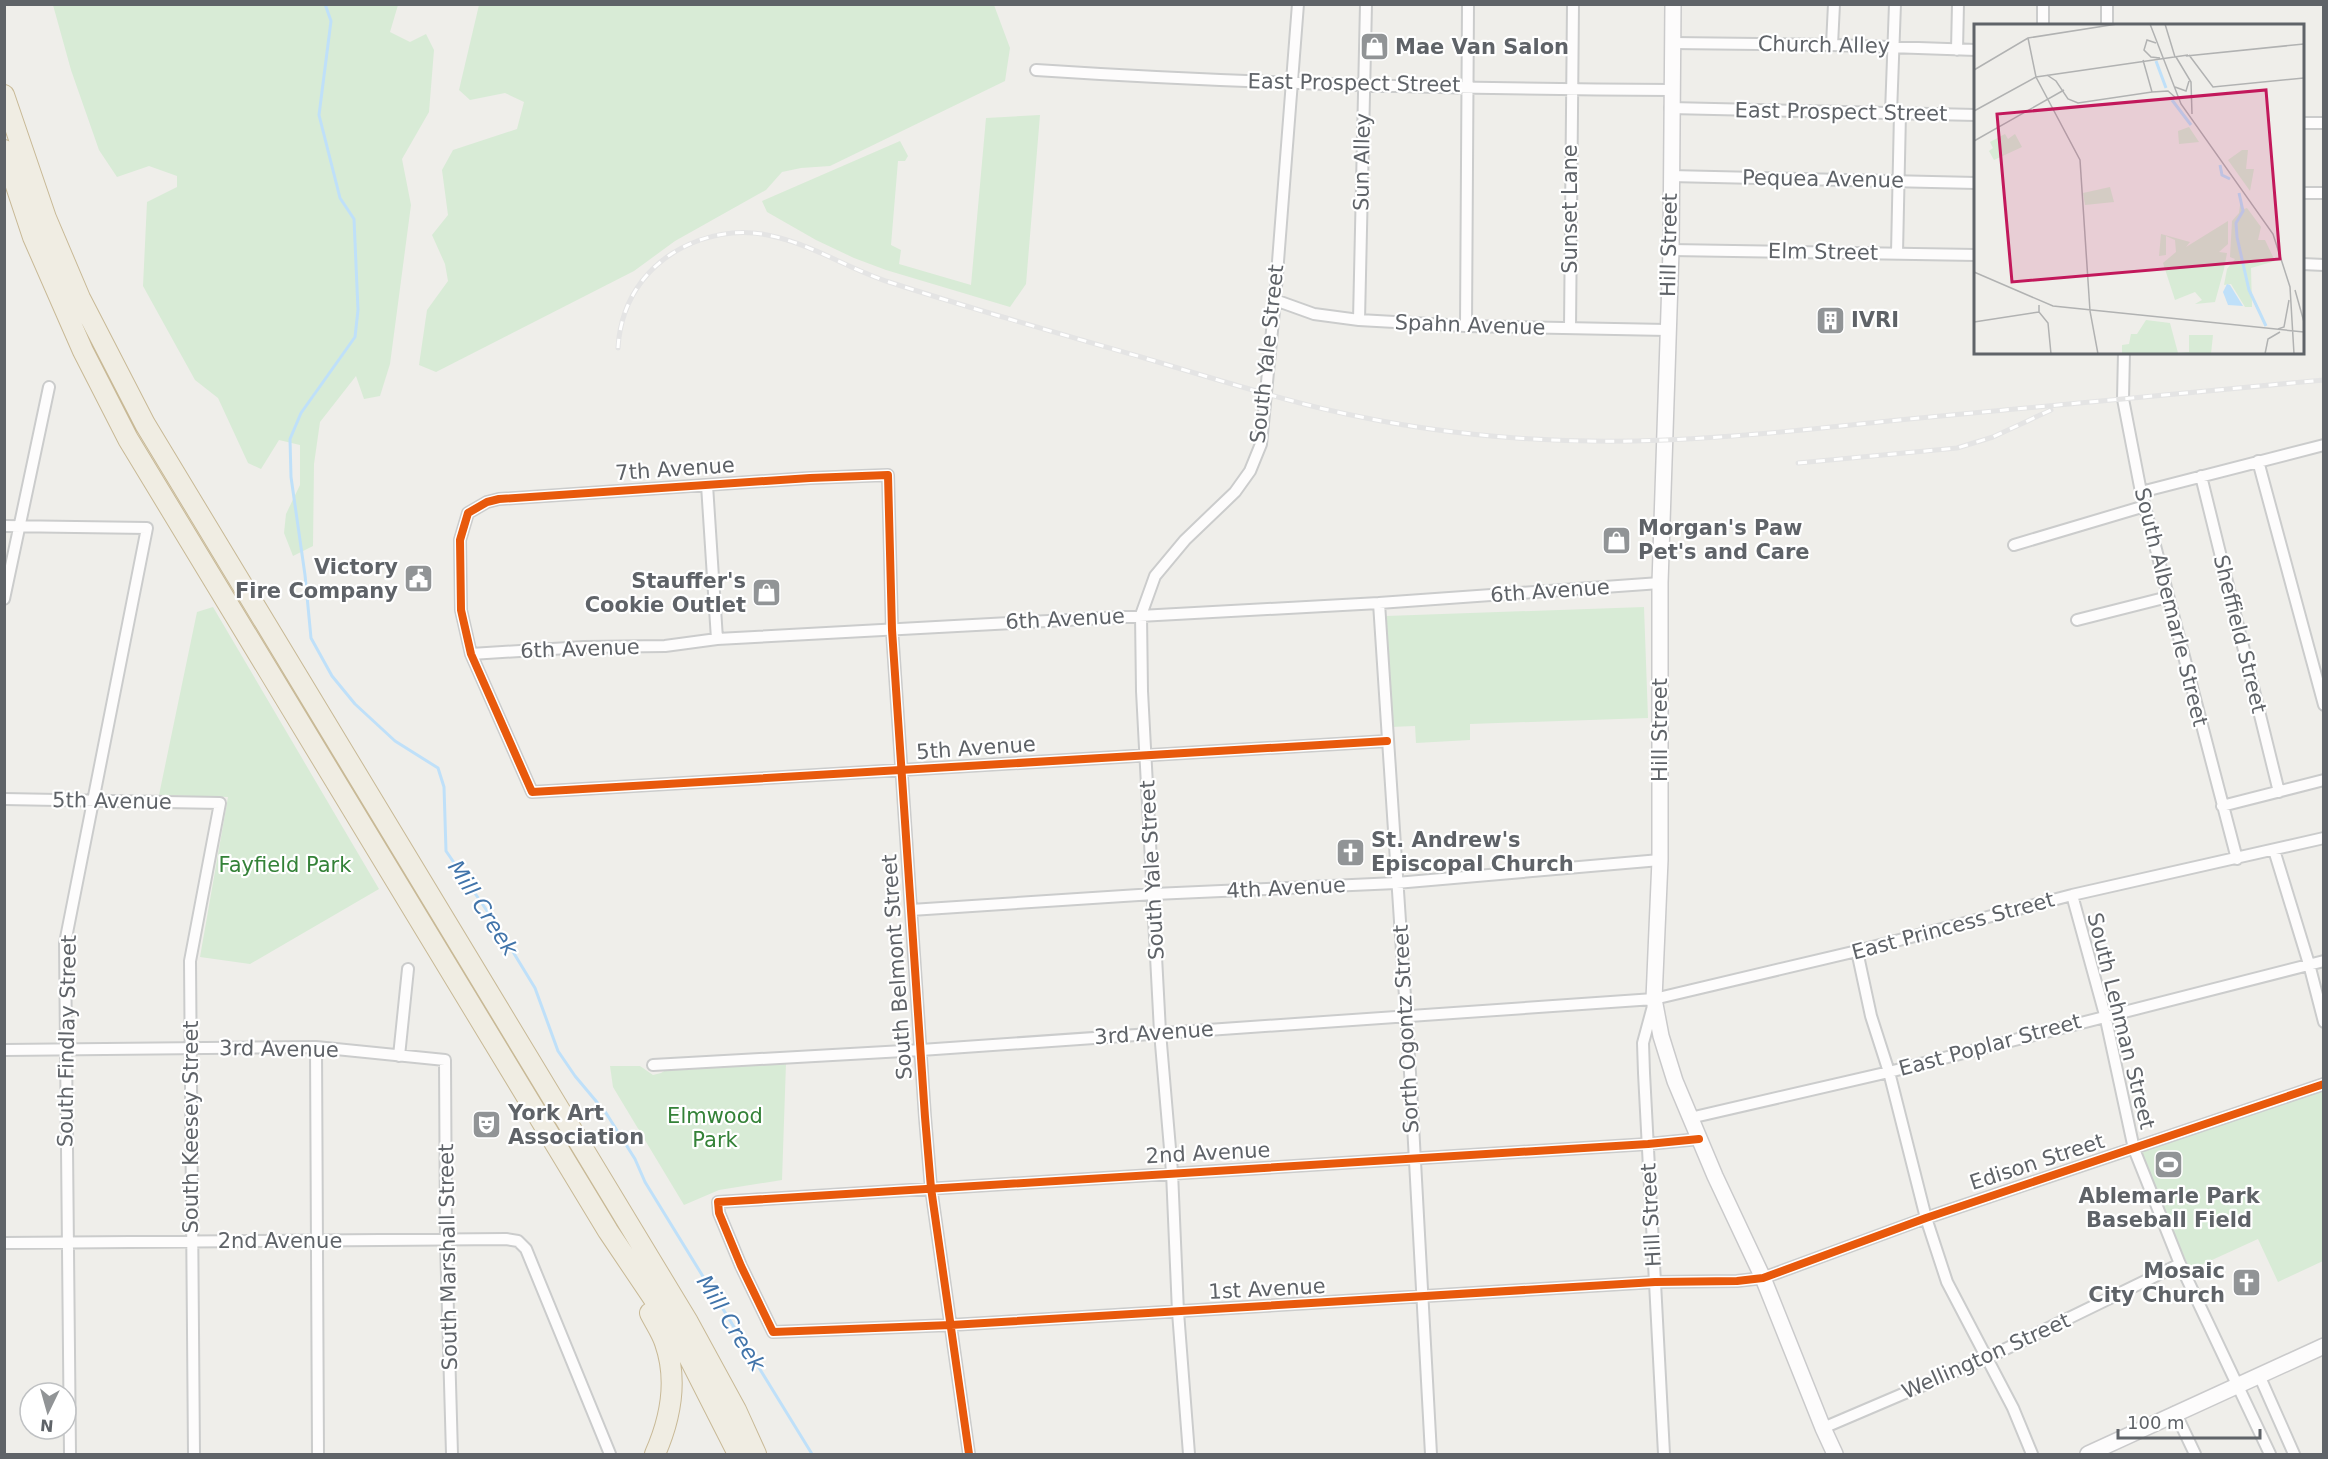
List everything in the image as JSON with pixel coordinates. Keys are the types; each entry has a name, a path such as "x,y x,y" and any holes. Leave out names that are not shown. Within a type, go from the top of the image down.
{"highway":[{"path":"4,95 50,228 80,298 145,424 688,1322 756,1455"},
{"path":"4,150 33,237 83,351 128,439 608,1231 676,1332 738,1455"},
{"path":"608,1231 665,1342 670,1362 671,1402 666,1429 655,1455"},
{"path":"724,1389 768,1455"}],"main road":[{"name":"Hill Street","path":"1654,999 1660,860 1660,583 1671,250 1672,4"},
{"path":"1654,999 1669,1066 1699,1139 1763,1278 1822,1428 1835,1455"},
{"path":"2088,1455 2324,1346"}],"street":[{"name":"South Yale Street","path":"1189,1455 1172,1172 1160,1032 1141,615 1155,576 1185,540 1235,492 1250,471 1261,444 1299,4"},
{"name":"Sun Alley","path":"1359,321 1366,4"},
{"path":"1466,326 1468,4"},
{"name":"Sunset Lane","path":"1570,328 1570,90 1573,4"},
{"path":"1832,45 1834,4"},
{"path":"1895,4 1893,46 1898,253"},
{"path":"1957,50 1958,4"},
{"path":"2043,4 2043,24"},
{"path":"2107,4 2107,24"},
{"name":"Church Alley","path":"1672,43 1893,46 1974,50"},
{"name":"East Prospect Street","path":"1036,70 1164,78 1364,85 1672,90"},
{"name":"East Prospect Street","path":"1670,108 1974,115"},
{"path":"2304,123 2324,123"},
{"name":"Pequea Avenue","path":"1670,176 1974,183"},
{"path":"2304,193 2324,193"},
{"name":"Elm Street","path":"1671,250 1974,255"},
{"path":"2304,264 2324,265"},
{"name":"Spahn Avenue","path":"1275,300 1314,314 1359,321 1466,326 1667,330"},
{"name":"South Albemarle Street","path":"2124,354 2123,399 2141,492 2237,859"},
{"path":"4,598 49,387"},
{"path":"2141,492 2324,445"},
{"path":"2258,461 2324,705"},
{"name":"7th Avenue","path":"471,654 461,610 460,550 463,526 468,513 487,502 499,499 707,485 888,476"},
{"name":"South Belmont Street","path":"888,476 892,630 931,1188 969,1455"},
{"name":"Sheffield Street","path":"2201,476 2279,792"},
{"path":"707,485 717,639"},
{"path":"2014,545 2145,506"},
{"path":"4,526 19,526"},
{"name":"South Findlay Street","path":"19,526 147,528 65,943 64,1049 70,1455"},
{"name":"6th Avenue","path":"471,654 584,647 666,646 717,639 1379,603 1660,583"},
{"path":"2078,620 2168,597"},
{"name":"Sorth Ogontz Street","path":"1379,603 1431,1455"},
{"name":"5th Avenue","path":"471,654 532,792 1387,741"},
{"path":"2222,806 2324,780"},
{"name":"5th Avenue","path":"4,798 220,803"},
{"name":"South Keesey Street","path":"194,1455 190,961 220,803"},
{"name":"East Princess Street","path":"1654,999 1857,951 2072,895 2324,838"},
{"path":"2274,850 2324,1022"},
{"name":"4th Avenue","path":"911,910 1154,894 1396,883 1660,860"},
{"name":"South Lehman Street","path":"2072,895 2105,1015 2134,1149 2180,1264 2270,1455"},
{"path":"1857,951 1870,1016 1889,1072 1926,1218 1947,1282 2013,1408 2032,1455"},
{"name":"East Poplar Street","path":"1690,1118 1889,1072 2105,1015 2324,961"},
{"path":"399,1056 408,969"},
{"name":"3rd Avenue","path":"653,1065 921,1050 1654,999"},
{"name":"Hill Street","path":"1654,999 1643,1043 1664,1455"},
{"path":"316,1047 318,1455"},
{"name":"3rd Avenue","path":"4,1050 316,1047 445,1060"},
{"name":"South Marshall Street","path":"445,1060 446,1241 452,1455"},
{"name":"Edison Street","path":"1763,1278 1926,1218 2324,1084"},
{"name":"2nd Avenue","path":"773,1332 736,1256 719,1213 718,1202 1699,1139"},
{"name":"2nd Avenue","path":"4,1244 506,1239 518,1241 526,1249 610,1455"},
{"name":"Wellington Street","path":"1822,1428 1987,1358 2180,1264"},
{"name":"1st Avenue","path":"773,1332 951,1325 1655,1282 1737,1281 1763,1278"},
{"path":"2259,1376 2294,1455"},
{"path":"2175,1413 2195,1455"}],"green space":[{"path":"53,5 398,5 390,32 410,42 426,34 434,50 429,112 402,159 411,205 390,364 380,396 364,399 356,376 320,422 314,464 313,546 293,556 284,533 286,514 300,485 300,445 279,440 261,469 248,463 218,398 195,380 143,286 147,202 177,187 177,176 149,166 117,177 99,150 71,70"},
{"path":"479,5 994,5 1010,48 1005,81 830,166 782,172 766,190 675,241 634,271 436,372 419,365 427,310 448,281 445,264 432,235 448,215 442,170 453,150 517,129 524,102 505,93 470,100 459,90"},
{"path":"1040,115 1026,284 1010,307 886,270 854,258 816,240 767,212 762,201 900,141 908,156 905,161 898,161 891,245 901,250 899,264 971,285 986,118"},
{"name":"Fayfield Park","path":"213,607 379,889 250,964 200,957 228,797 159,795 197,612"},
{"path":"1644,607 1648,718 1470,724 1470,740 1416,743 1415,726 1390,727 1386,616"},
{"name":"Elmwood Park","path":"786,1063 782,1180 719,1190 684,1205 613,1087 610,1066 640,1066 653,1075 669,1068"},
{"path":"2323,1088 2323,1261 2278,1282 2258,1239 2190,1270 2140,1153"}],"waterway":[{"name":"Mill Creek","path":"325,4 331,21 319,115 340,198 354,219 358,310 355,337 301,413 290,439 291,477 305,575 311,638 332,676 355,704 395,741 438,768 444,787 446,851 496,924 535,988 558,1051 575,1076 606,1113 635,1159 645,1182 812,1454"}],"railway":[{"path":"618,348 625,312 642,281 654,268 683,247 700,240 718,235 745,233 763,234 787,240 889,282 1278,397 1408,426 1493,436 1579,441 1726,437 2324,380"},
{"path":"1798,463 1957,448 1993,437 2051,410"}],"cycle path":[{"path":"969,1454 931,1188 925,1117 892,630 888,475 810,478 499,499 487,502 468,513 460,540 461,610 471,654 532,792 746,780 853,773 960,766 1173,753 1387,741"},
{"path":"1699,1139 718,1202 719,1213 741,1266 773,1332 951,1325 1655,1282 1737,1281 1763,1278 1926,1218 2324,1084"}],"place":[{"name":"Mae Van Salon","path":"1374,47"},
{"name":"IVRI","path":"1830,320"},
{"name":"Morgan's Paw Pet's and Care","path":"1617,540"},
{"name":"Victory Fire Company","path":"419,579"},
{"name":"Stauffer's Cookie Outlet","path":"767,593"},
{"name":"St. Andrew's Episcopal Church","path":"1350,852"},
{"name":"York Art Association","path":"487,1125"},
{"name":"Ablemarle Park Baseball Field","path":"2169,1165"},
{"name":"Mosaic City Church","path":"2246,1283"}]}
